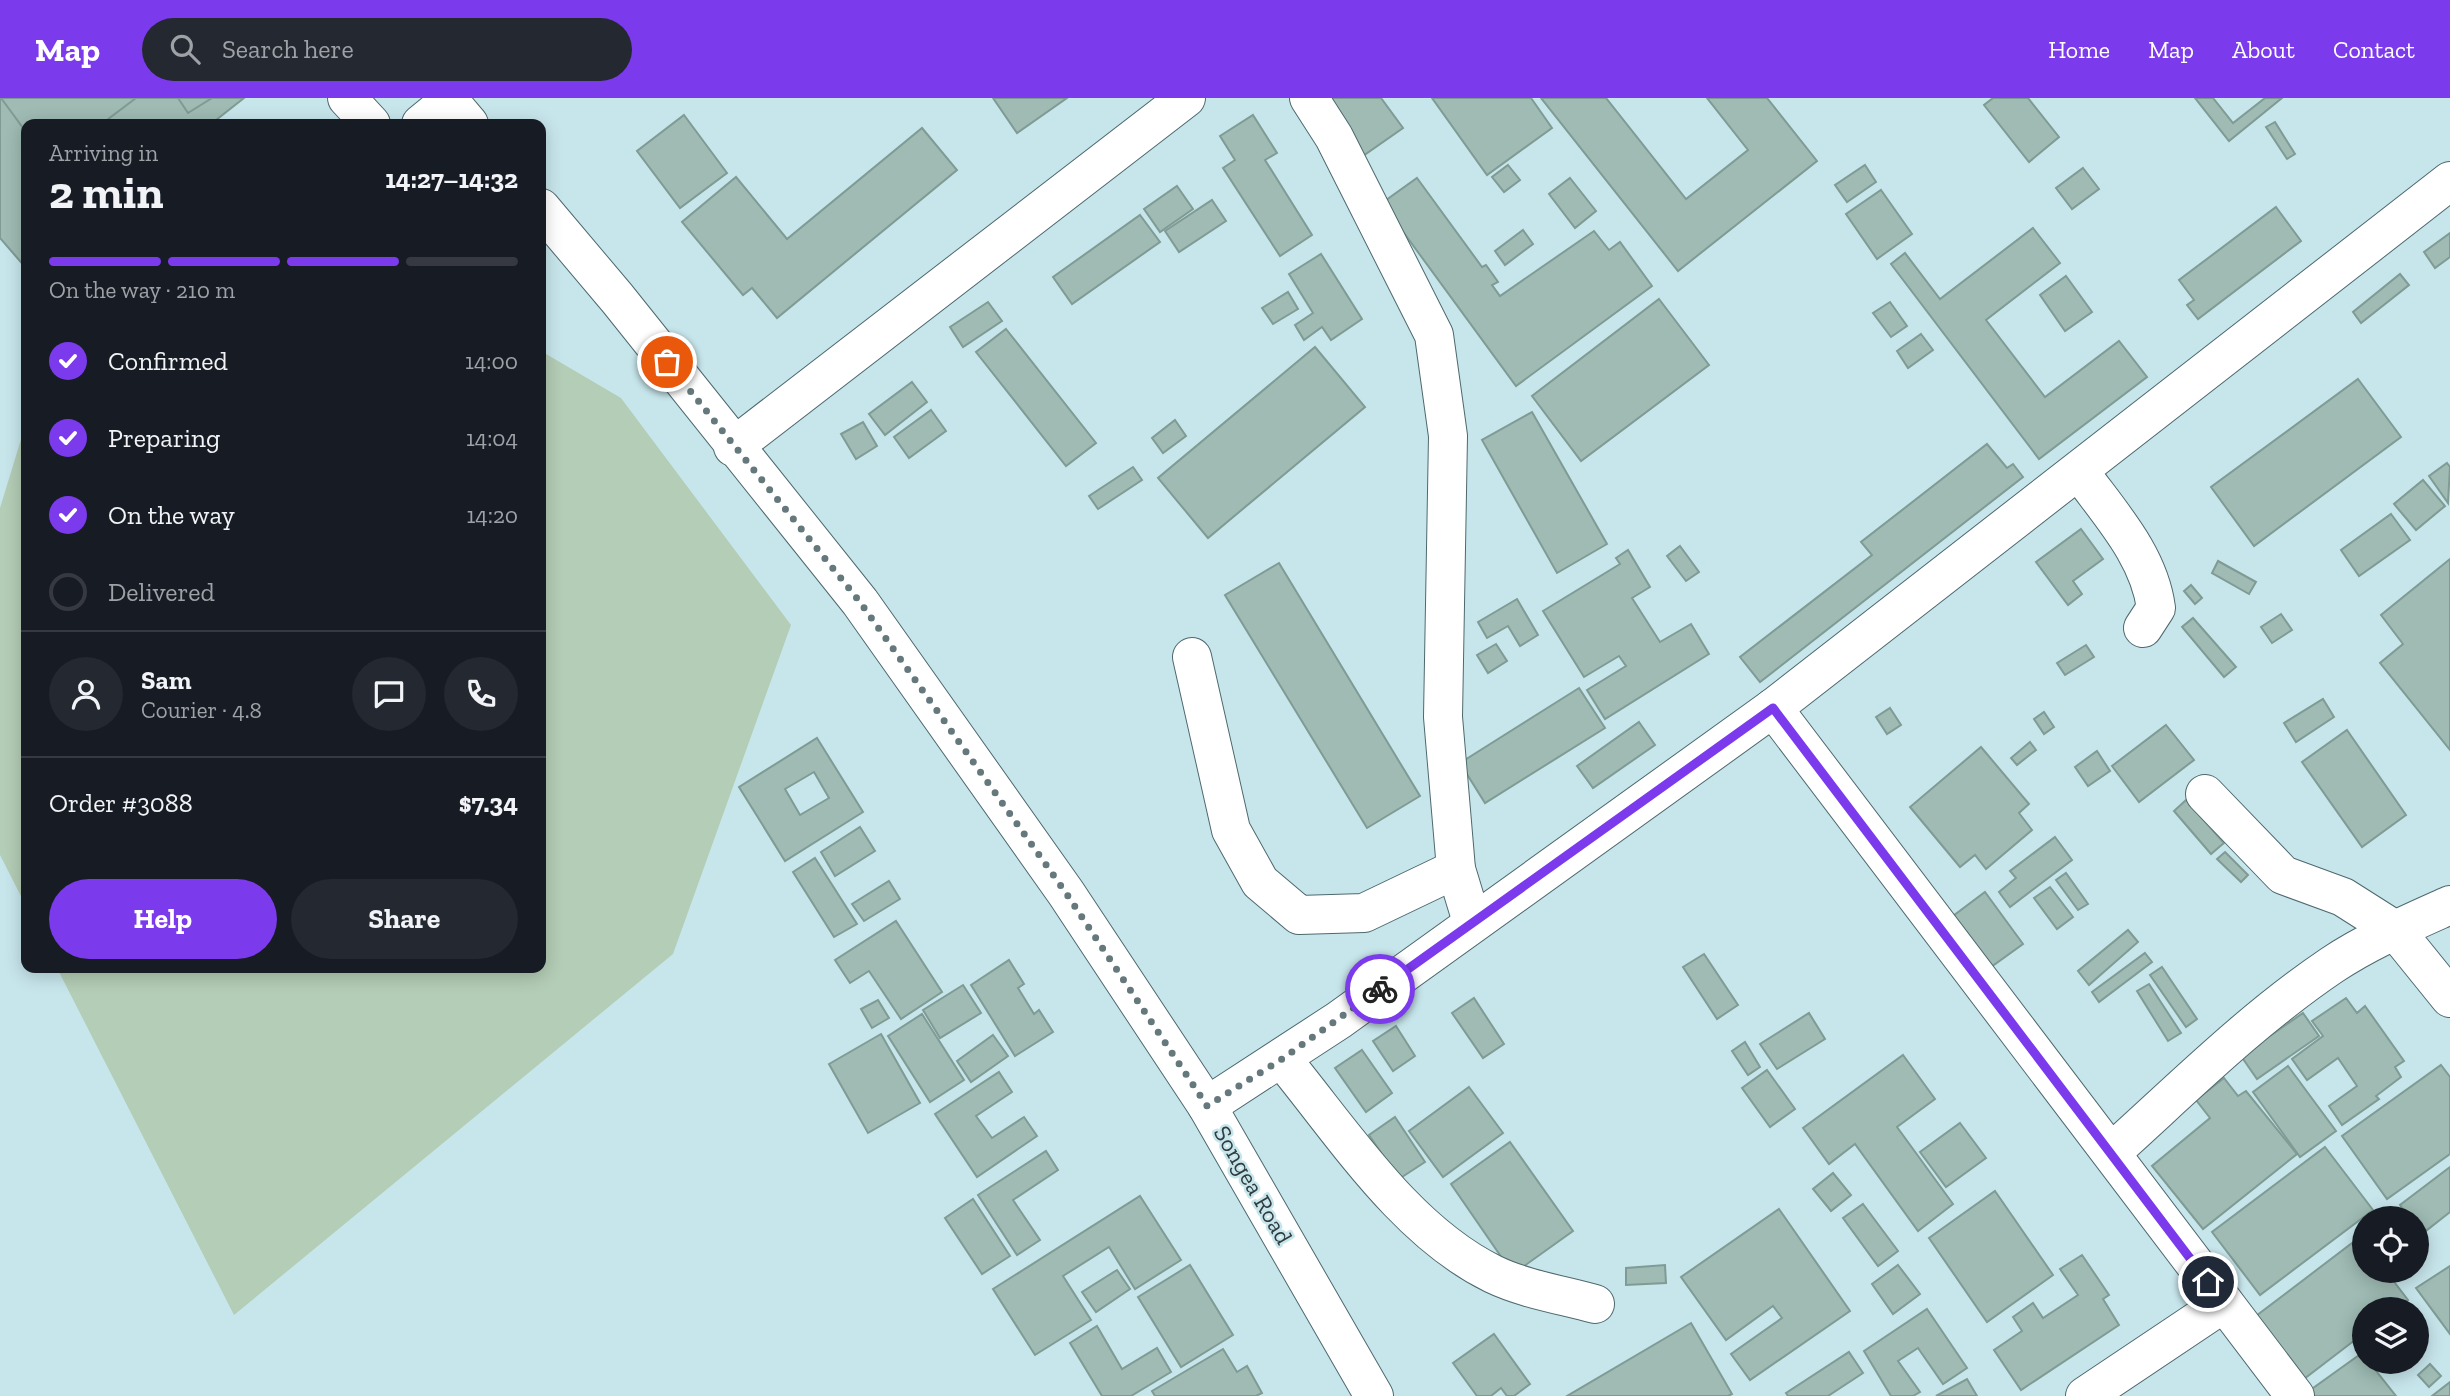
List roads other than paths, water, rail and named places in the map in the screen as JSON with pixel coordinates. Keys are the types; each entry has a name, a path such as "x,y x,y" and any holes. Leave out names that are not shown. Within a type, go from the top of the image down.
{"main road":[{"path":"347,98 366,119"},
{"path":"733,447 1186,98"},
{"path":"1309,98 1334,137 1434,335 1448,436 1443,716 1456,869 1472,922"},
{"path":"1207,1106 1282,1059 1773,708 2450,181"},
{"name":"Songea Road","path":"546,214 617,298 733,447 860,602 1066,893 1207,1106 1374,1396"},
{"path":"2079,471 2143,561 2153,586 2156,608 2143,628"},
{"path":"1192,657 1231,831 1260,882 1299,915 1364,913 1456,869"},
{"path":"1773,708 2295,1396"},
{"path":"2204,794 2283,875 2343,897 2395,930 2450,998"},
{"path":"2112,1152 2259,1020 2333,965 2395,930 2450,905"},
{"path":"1282,1059 1410,1214 1457,1254 1496,1275 1595,1304"},
{"path":"2085,1396 2224,1303"}]}
